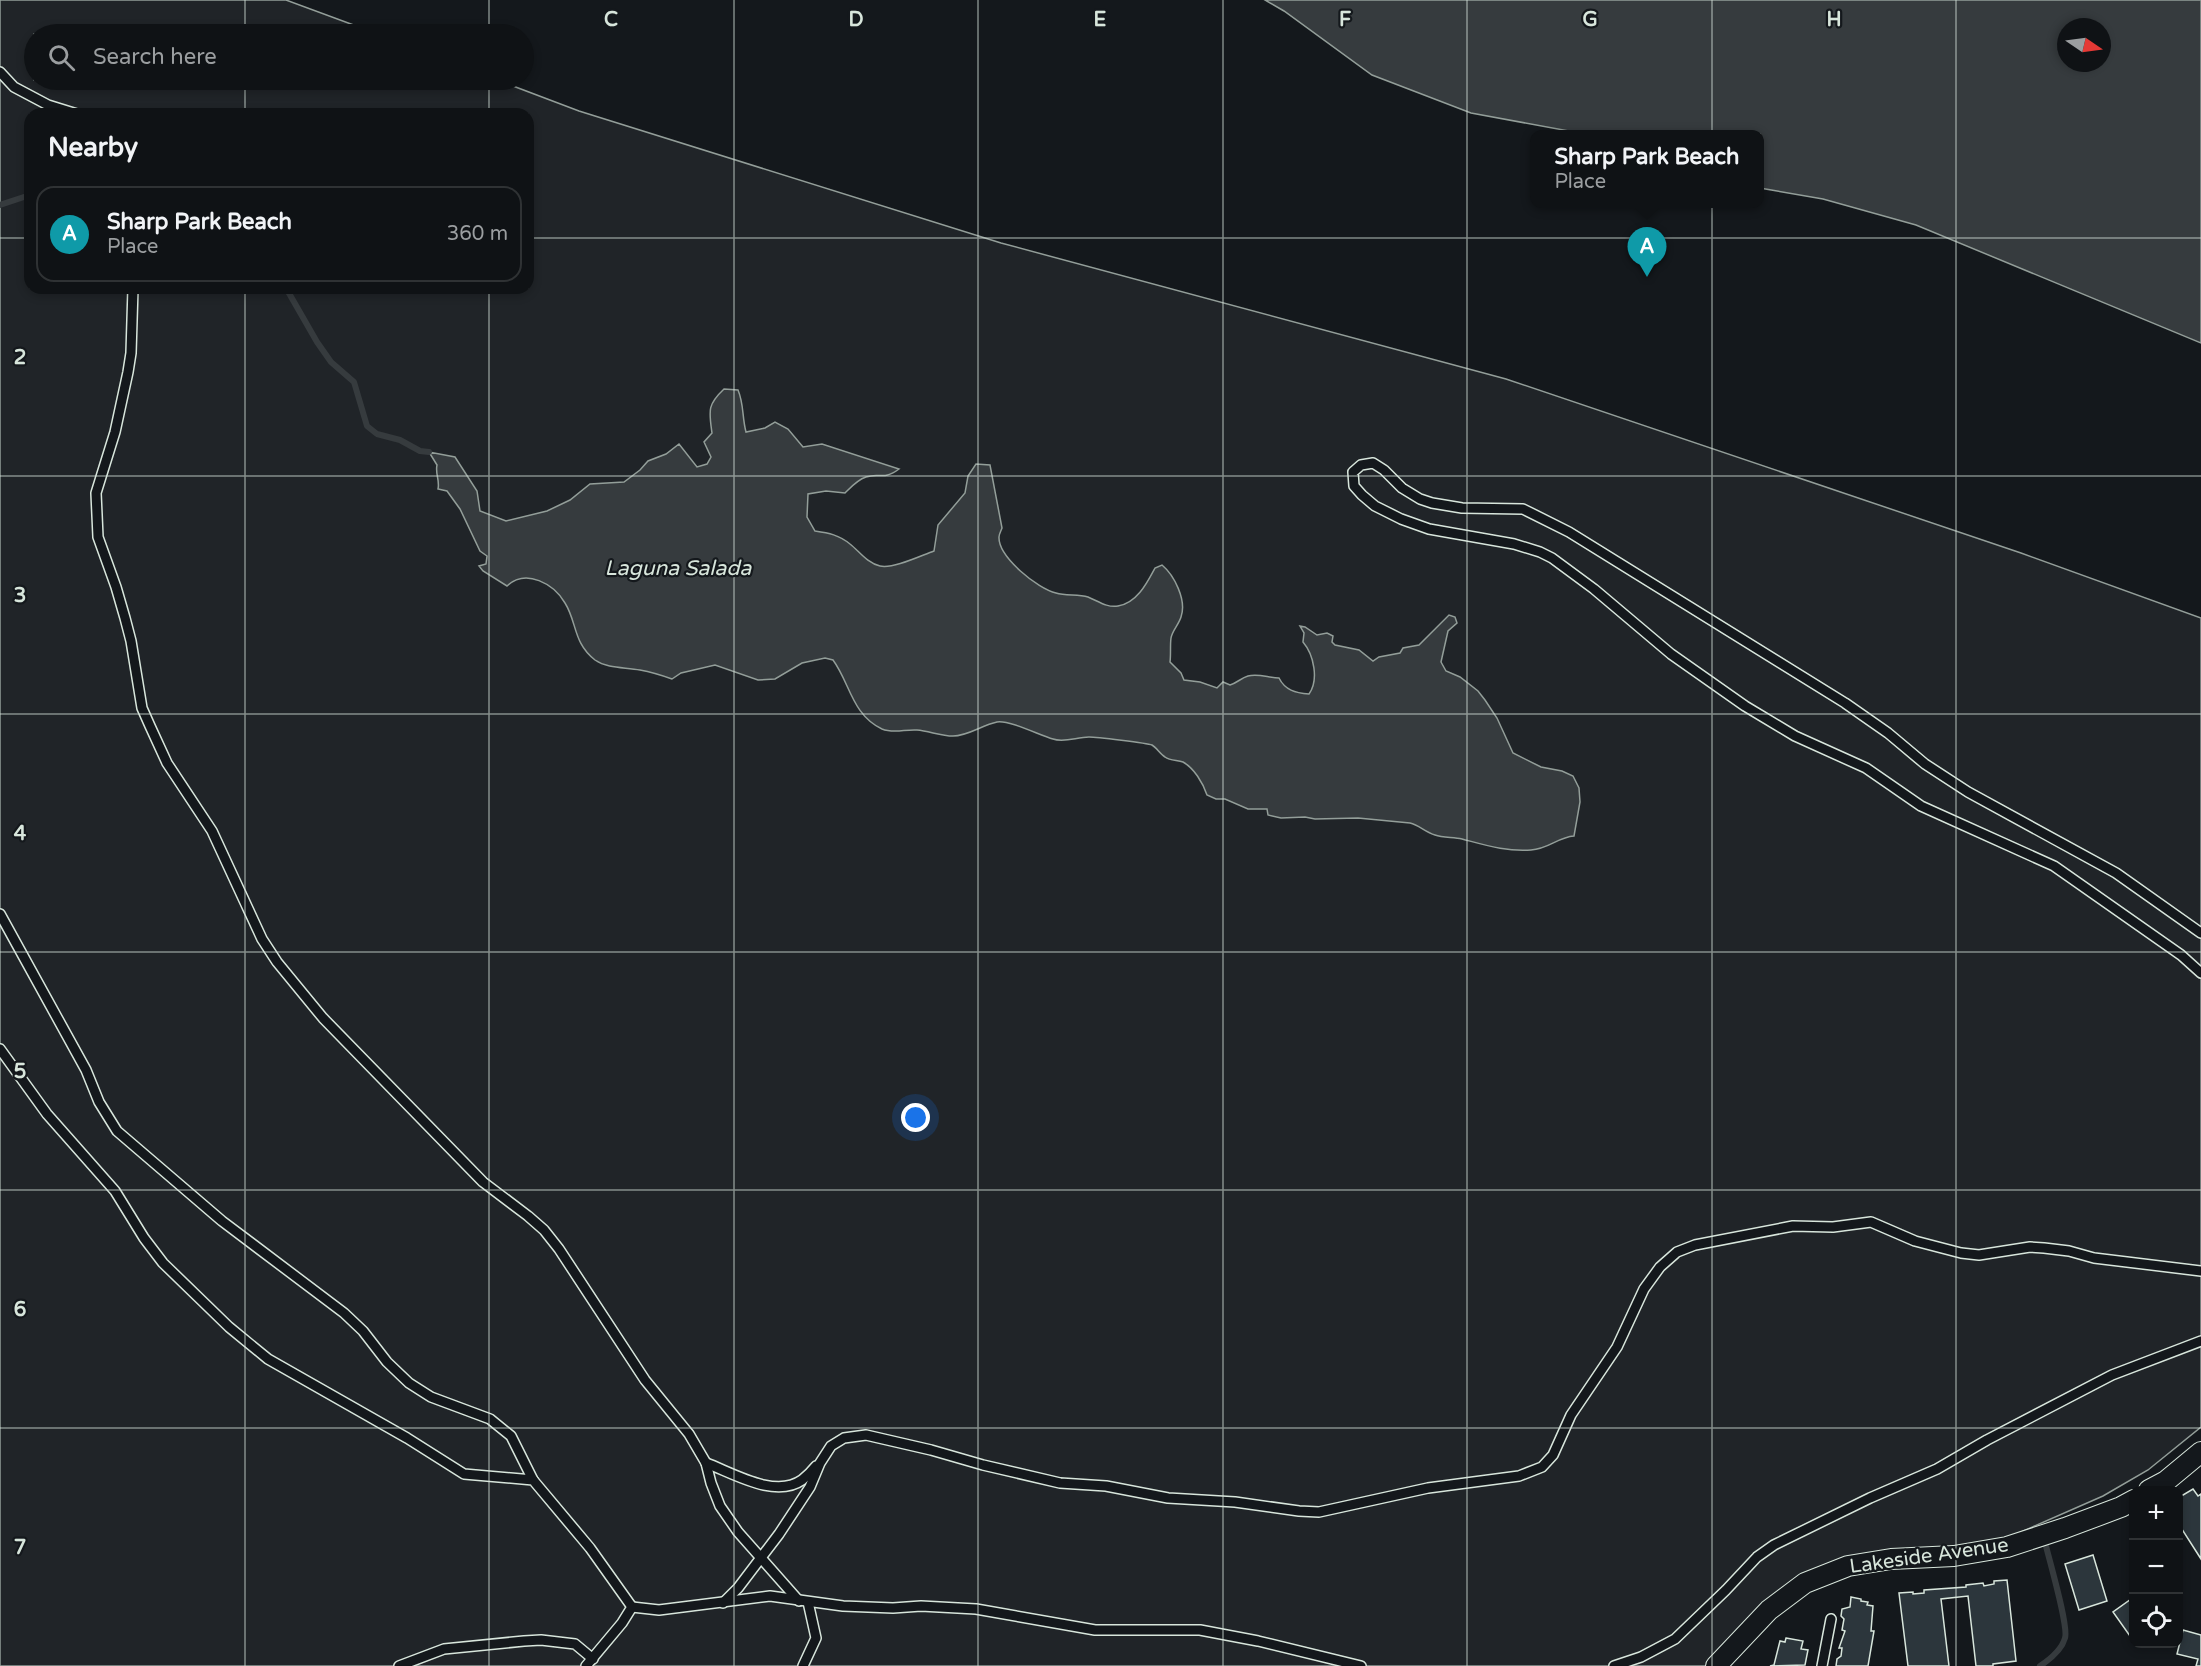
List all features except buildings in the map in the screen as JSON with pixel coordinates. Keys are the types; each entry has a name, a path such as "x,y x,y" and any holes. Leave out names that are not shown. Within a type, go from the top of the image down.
{"street":[{"path":"2158,1486 2201,1452"},
{"name":"Lakeside Avenue","path":"1716,1666 1768,1610 1805,1583 1848,1566 1891,1558 1954,1556 2007,1547 2076,1524 2129,1502"}],"lane":[{"path":"0,72 14,87 58,108"},
{"path":"133,294 128,372 115,432 96,493 98,537 116,587 131,641 142,708 167,763 212,831 262,939 277,962 323,1018 483,1182 544,1230 559,1249 645,1380 689,1434 706,1463 720,1506 738,1532 804,1602 816,1638 803,1666"},
{"path":"2201,933 2116,873 1968,792 1925,764 1888,733 1845,703 1569,532 1523,509 1462,508 1420,499 1402,488 1384,470 1373,463 1361,465 1353,472 1354,486 1362,495 1375,506 1401,519 1429,529 1514,544 1552,558 1594,589 1671,654 1745,706 1795,736 1866,768 1921,806 2054,866 2181,955 2201,973"},
{"path":"0,914 86,1070 99,1102 117,1131 222,1221 344,1313 363,1331 387,1362 409,1383 430,1397 490,1419 511,1436 533,1480 590,1548 632,1607 659,1610 770,1596 843,1606 976,1609 1095,1630 1200,1630 1258,1641 1361,1666"},
{"path":"0,1049 47,1114 115,1191 144,1238 163,1263 249,1345 301,1379 407,1438 464,1474 533,1480"},
{"path":"706,1463 752,1482 768,1486 787,1486 801,1480 820,1462 831,1446 844,1438 866,1436 1060,1483 1106,1486 1168,1498 1235,1502 1318,1512 1428,1488 1519,1476 1542,1467 1553,1455 1571,1415 1617,1347 1644,1289 1660,1267 1677,1252 1695,1245 1793,1226 1833,1227 1871,1222 1916,1241 1961,1253 1979,1255 2030,1247 2044,1248 2069,1251 2094,1258 2201,1271"},
{"path":"1614,1666 1641,1657 1674,1639 1757,1557 1774,1545 1870,1498 1937,1469 1987,1440 2112,1375 2201,1341"},
{"path":"723,1603 761,1559 798,1507 810,1487 820,1462"},
{"path":"399,1666 444,1649 542,1640 575,1644 590,1663 632,1607"},
{"path":"1822,1666 1831,1619"}],"shaded area":[{"path":"0,0 286,0 351,24 24,24 24,90 523,90 579,111 1001,243 1506,379 2021,553 2201,618 2201,1427 2148,1470 2103,1496 2005,1539 1953,1548 1846,1558 1713,1657 1706,1666 0,1666"}],"water":[{"path":"1265,0 2201,0 2201,343 1916,225 1823,199 1764,189 1764,130 1563,130 1471,113 1372,75 1284,11"},
{"name":"Laguna Salada","path":"724,389 738,390 746,432 765,428 775,422 788,429 803,447 822,444 899,469 889,475 863,478 845,493 826,491 808,494 807,517 815,531 842,538 867,560 875,564 892,566 934,551 938,525 965,493 968,476 976,464 990,465 1002,528 999,537 1000,545 1005,554 1020,571 1048,590 1060,594 1084,596 1106,605 1118,606 1136,597 1155,568 1162,565 1175,581 1181,596 1181,617 1171,638 1170,662 1181,673 1184,680 1200,682 1217,688 1223,682 1230,685 1248,676 1260,675 1279,678 1291,690 1309,694 1314,682 1314,668 1303,642 1304,633 1300,626 1317,635 1327,633 1333,636 1332,642 1335,645 1359,650 1373,661 1379,657 1400,653 1403,648 1419,645 1449,615 1455,617 1457,623 1448,631 1441,662 1446,671 1460,677 1478,691 1497,718 1513,753 1541,767 1562,771 1573,776 1579,788 1580,802 1574,836 1537,849 1513,850 1438,836 1410,823 1358,818 1281,818 1268,815 1267,809 1248,809 1225,799 1216,799 1207,795 1198,776 1191,768 1183,762 1167,758 1154,746 1148,744 1089,737 1057,740 1003,722 991,723 953,736 917,730 886,730 864,716 833,660 825,658 802,663 775,679 758,680 715,665 681,673 672,679 644,671 605,665 595,660 583,647 569,610 554,590 531,578 514,581 507,586 483,571 479,566 486,564 487,556 480,551 460,509 447,491 438,489 437,465 429,452 455,457 477,491 480,511 506,521 547,511 570,500 590,484 624,482 648,461 666,454 679,444 697,467 707,464 711,457 704,442 712,433 710,409"}],"waterway":[{"path":"0,205 24,197"},
{"path":"289,294 331,362 354,382 367,426 377,434 400,440 420,451 429,452"},
{"path":"2040,1666 2061,1646 2065,1638 2061,1606 2044,1538"}],"place":[{"name":"Sharp Park Beach","path":"1647,277"}]}
